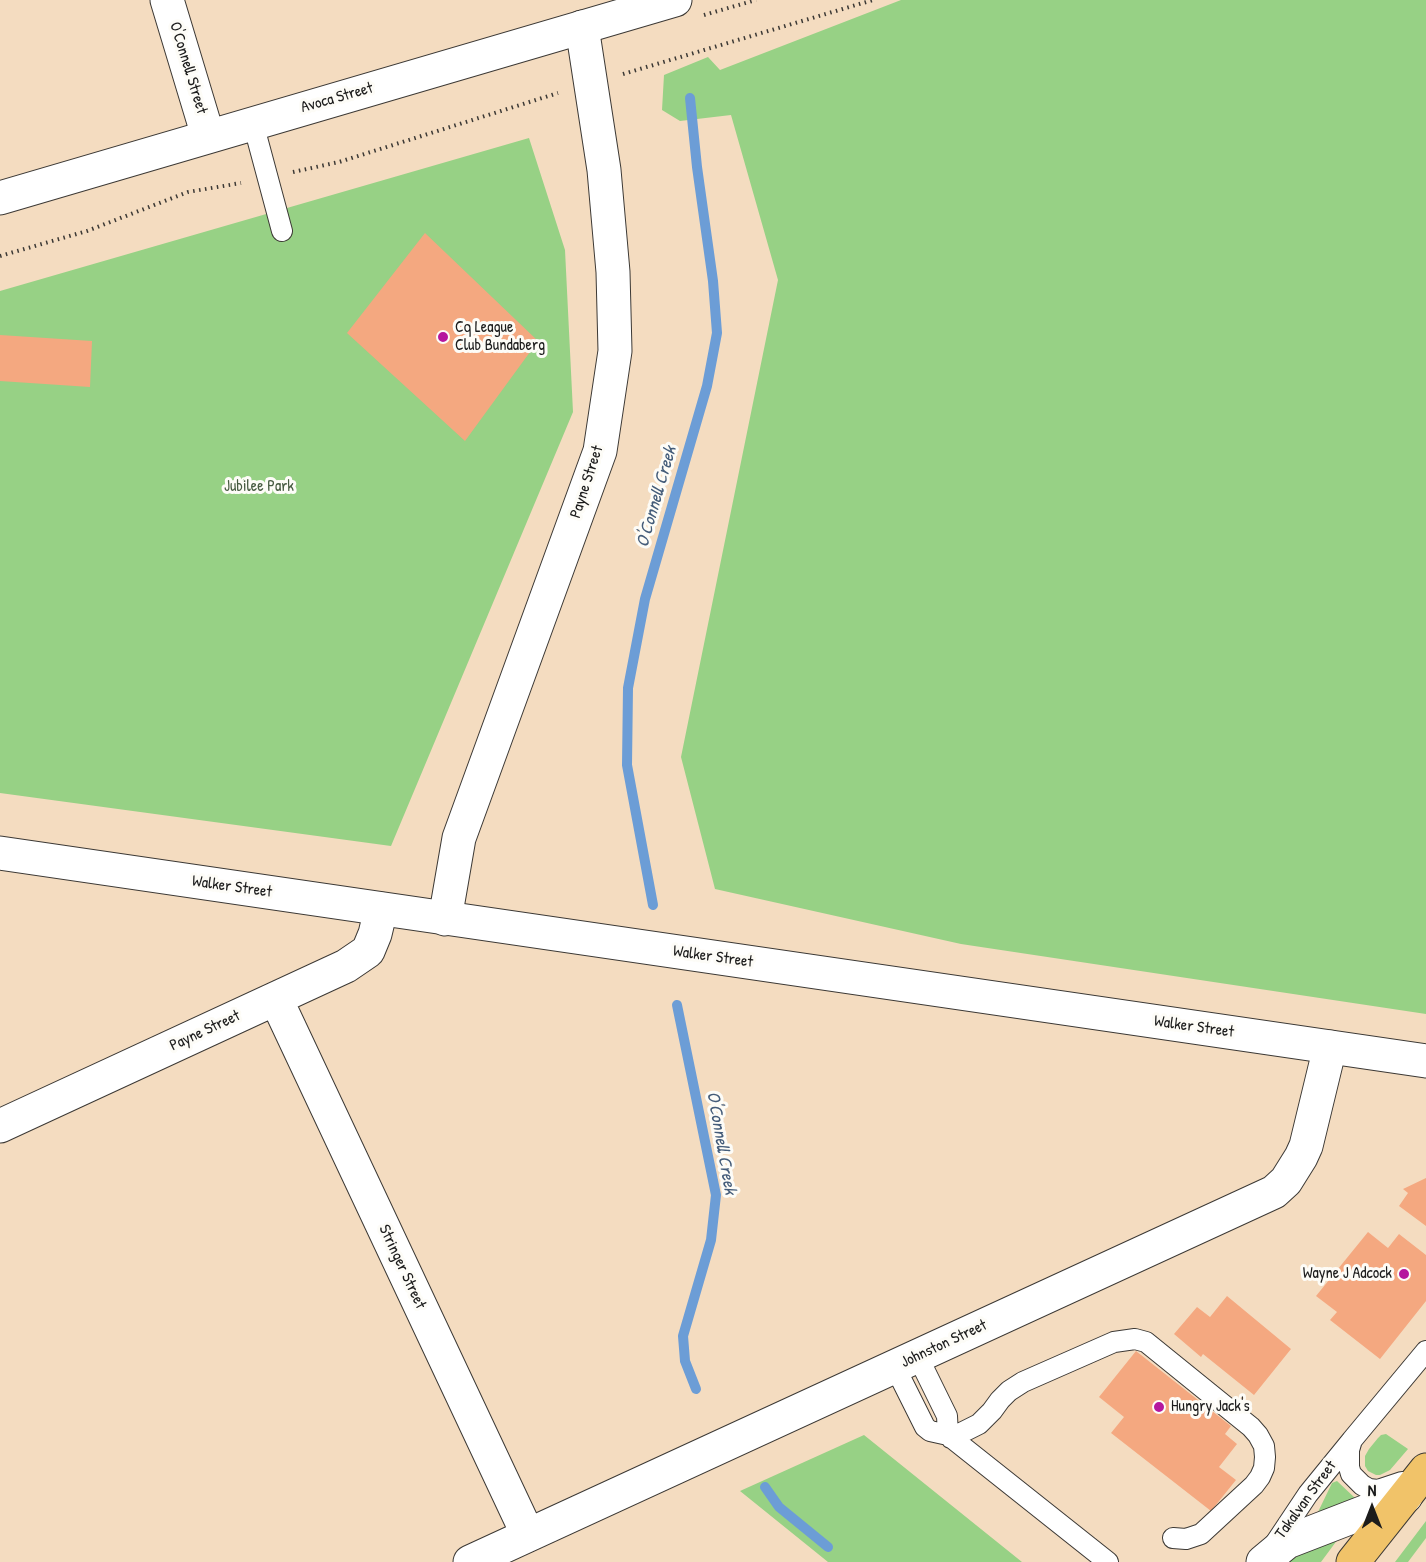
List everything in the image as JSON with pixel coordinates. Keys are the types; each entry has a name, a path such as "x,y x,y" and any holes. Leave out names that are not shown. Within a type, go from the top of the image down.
{"highway":[{"path":"1353,1562 1418,1480"}],"street":[{"name":"O'Connell Street","path":"168,0 208,136"},
{"name":"Avoca Street","path":"0,198 675,0"},
{"name":"Payne Street","path":"445,919 459,838 600,451 615,351 613,272 604,170 582,27"},
{"name":"Walker Street","path":"0,853 1426,1061"},
{"name":"Payne Street","path":"0,1126 346,966 368,951 381,909"},
{"name":"Stringer Street","path":"276,999 528,1535"},
{"name":"Johnston Street","path":"470,1562 1274,1192 1286,1181 1306,1146 1330,1047"},
{"path":"1263,1562 1287,1542 1418,1480"}],"lane":[{"path":"254,123 282,231"},
{"path":"950,1436 979,1424 1009,1391 1023,1382 1114,1342 1135,1339 1146,1342 1251,1427 1264,1446 1264,1468 1254,1485 1201,1534 1186,1539 1173,1538"},
{"name":"Takalvan Street","path":"1263,1562 1308,1494 1426,1351"},
{"path":"906,1362 925,1427 930,1431 950,1436 1108,1562"},
{"name":"Takalvan Street","path":"1352,1440 1349,1450 1351,1474 1369,1488 1378,1490 1418,1480"}],"path":[{"path":"0,256 87,231 188,192 339,162 873,0"}],"green space":[{"path":"901,0 1426,0 1426,1014 961,944 715,889 681,757 778,280 731,115 680,121 662,110 664,75 708,57 720,70"},
{"name":"Jubilee Park","path":"529,138 565,250 573,412 391,846 0,793 0,291"},
{"path":"1386,1434 1408,1449 1390,1470 1376,1475 1368,1471 1365,1466 1365,1456 1378,1438"},
{"path":"864,1435 1022,1562 828,1562 740,1491"},
{"path":"1337,1481 1355,1498 1319,1514 1332,1483"},
{"path":"1426,1521 1426,1538 1408,1562 1395,1562"},
{"path":"1341,1535 1321,1562 1286,1562 1296,1554"}],"building":[{"name":"Cq League Club Bundaberg","path":"425,233 538,341 465,441 347,333"},
{"path":"0,335 92,341 90,387 0,381"},
{"path":"1426,1178 1426,1226 1399,1206 1408,1193 1403,1189"},
{"path":"1368,1232 1388,1248 1399,1234 1426,1255 1426,1301 1380,1359 1330,1320 1337,1312 1316,1296"},
{"path":"1227,1296 1291,1349 1254,1395 1203,1354 1201,1357 1174,1334 1197,1307 1210,1317"},
{"name":"Hungry Jack's","path":"1136,1351 1231,1426 1225,1434 1237,1444 1219,1467 1236,1480 1211,1511 1111,1433 1124,1417 1099,1397"}],"waterway":[{"name":"O'Connell Creek","path":"653,905 627,765 628,688 645,599 707,386 717,333 713,281 690,98"},
{"name":"O'Connell Creek","path":"677,1005 716,1195 711,1240 683,1336 685,1361 696,1389"},
{"name":"O'Connell Creek","path":"765,1487 779,1507 828,1547"}],"place":[{"name":"Cq League Club Bundaberg","path":"443,337"},
{"name":"Wayne J Adcock","path":"1404,1274"},
{"name":"Hungry Jack's","path":"1159,1407"}]}
